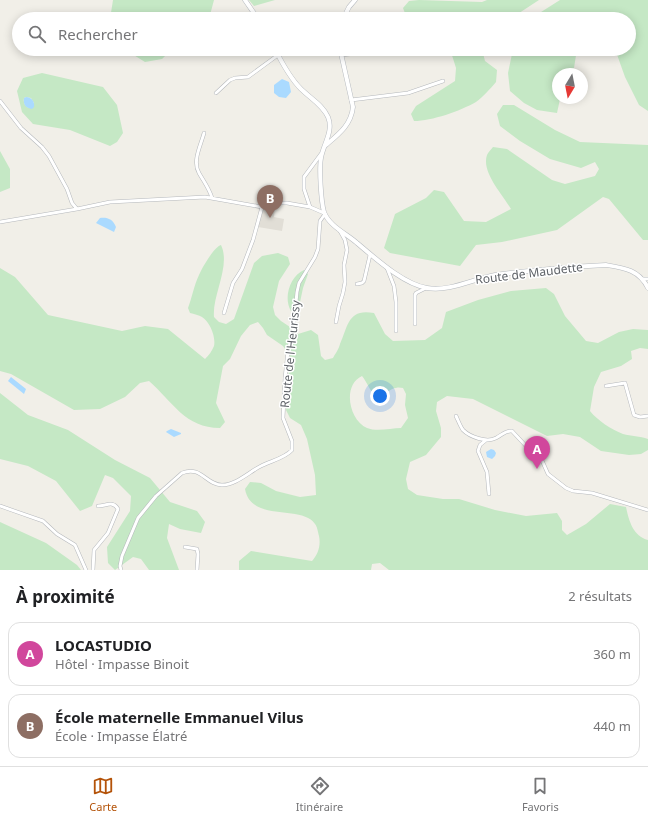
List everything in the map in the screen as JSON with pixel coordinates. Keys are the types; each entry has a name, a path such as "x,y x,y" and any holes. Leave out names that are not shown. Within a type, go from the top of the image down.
{"street":[{"path":"245,0 253,12"},
{"path":"346,12 355,0"},
{"path":"216,93 230,80 240,77 248,77 277,56"},
{"path":"279,56 300,89 320,106 328,116 330,126 321,161 323,205 325,214"},
{"path":"326,145 347,125 352,113 351,100 341,56"},
{"path":"351,100 408,93 442,81"},
{"path":"0,101 21,128 42,147 49,156 76,209"},
{"path":"204,133 196,164 198,172 210,188 212,198"},
{"path":"310,207 304,189 304,178 323,152"},
{"path":"0,222 100,204 126,201 205,198 262,207 281,203 310,207 325,214"},
{"path":"224,313 233,283 242,269 253,240 262,207"},
{"name":"Route de Maudette","path":"325,214 338,228 387,268 426,288 435,289 457,286 474,279 495,276 606,265 632,271 646,279 648,288"},
{"name":"Route de l'Heurissy","path":"121,570 120,566 123,551 138,518 156,496 182,473 194,471 200,473 215,483 222,485 228,484 259,467 286,455 292,450 292,441 283,418 284,378 288,351 293,332 299,283 315,258 318,249 320,221 325,214"},
{"path":"336,322 339,306 344,293 344,265 347,250 345,240 338,228"},
{"path":"357,284 364,281 370,255"},
{"path":"387,268 394,286 396,302 396,331"},
{"path":"415,324 415,295 426,288"},
{"path":"606,386 625,383 634,415 648,416"},
{"path":"456,416 466,432 486,440 495,439 508,430 512,431 526,446 540,456 548,474 566,488 573,491 592,493 648,510"},
{"path":"486,440 480,445 478,451 487,472 489,494"},
{"path":"93,570 94,550 108,534 118,509 115,504 98,506"},
{"path":"0,506 43,521 58,534 75,545 86,570"},
{"path":"185,547 197,549 197,570"}],"shaded area":[{"path":"275,206 274,217 284,219 282,231 258,227 263,208"}],"green space":[{"path":"113,0 214,0 211,12 111,12"},
{"path":"249,0 275,0 254,6"},
{"path":"487,0 539,0 521,12 404,12 403,8 409,1 482,2"},
{"path":"560,0 648,0 648,111 639,105 625,77 618,56 636,56 636,12 541,12"},
{"path":"135,56 165,56 162,59 145,62"},
{"path":"452,56 484,56 485,61 497,70 496,82 476,102 454,112 421,121 414,121 411,114 416,106 455,81 456,68"},
{"path":"512,56 576,56 574,68 552,68 552,104 559,104 557,113 537,110 524,103 510,91 508,73"},
{"path":"42,73 103,87 117,105 123,133 117,142 110,146 70,130 33,124 22,112 17,91 23,78","holes":["24,98 31,98 34,103 29,108 26,106"]},
{"path":"503,105 514,105 555,130 580,142 648,145 648,240 643,240 609,199 603,197 557,230 502,242 476,245 460,266 390,253 384,248 395,214 426,198 434,190 444,192 464,221 486,222 511,209 494,183 487,169 487,155 493,147 507,149 552,180 565,184 595,176 599,169 595,162 581,168 550,159 520,141 500,126 497,114"},
{"path":"0,151 10,169 10,188 0,192"},
{"path":"221,245 224,262 214,308 214,317 219,322 226,324 234,319 254,263 262,256 278,253 288,257 290,264 279,281 273,307 275,315 298,334 311,330 318,335 321,356 325,360 333,358 339,348 347,325 354,316 359,313 374,313 385,334 393,341 425,340 442,328 446,312 478,300 511,291 546,288 554,294 565,316 586,341 598,343 619,332 633,329 648,330 648,349 640,348 631,351 632,359 621,366 601,372 594,387 590,411 609,427 618,432 648,439 648,450 641,454 629,455 601,451 580,437 563,434 547,436 473,399 447,396 437,402 436,411 441,428 441,437 426,455 410,462 406,479 408,489 417,495 443,499 459,499 495,510 526,516 557,513 562,521 562,530 567,535 586,524 610,504 626,507 632,527 639,535 648,540 648,570 389,570 380,563 372,564 371,570 239,570 239,561 251,551 312,561 316,556 320,543 316,526 309,518 266,510 257,506 249,499 245,489 250,482 261,483 276,491 300,497 316,495 315,475 307,439 301,425 290,418 286,410 290,356 283,346 267,335 258,322 250,325 241,336 230,359 223,366 216,403 225,422 220,428 208,427 188,419 149,381 140,383 125,397 100,409 74,410 11,374 0,371 0,268 15,277 48,315 122,331 145,326 168,329 205,359 214,346 213,334 205,319 190,313 188,308 201,272 208,258","holes":["362,376 372,391 379,396 393,389 403,388 406,394 405,405 408,418 401,428 380,430 371,429 361,424 356,418 352,410 350,394 356,380"]},
{"path":"304,270 308,274 299,307 296,312 291,311 288,300 289,288 295,277"},
{"path":"0,393 28,415 68,430 115,460 150,478 170,502 197,511 205,522 201,533 180,529 169,524 167,538 179,570 149,570 141,559 133,557 115,570 108,563 107,547 130,511 131,496 113,478 105,475 92,506 80,511 56,481 28,466 0,459"},
{"path":"0,522 46,543 77,565 81,570 0,570"}],"water":[{"path":"282,79 289,82 291,92 286,98 279,97 274,93 274,85"},
{"path":"24,98 30,98 33,102 34,107 32,109 28,108 25,104"},
{"path":"100,218 107,218 113,222 116,227 114,232 96,223"},
{"path":"11,377 26,389 24,394 8,381"},
{"path":"171,429 181,434 174,437 166,432"},
{"path":"491,449 496,453 492,459 487,457 486,452"}],"place":[{"name":"École maternelle Emmanuel Vilus","path":"270,218"},
{"name":"LOCASTUDIO","path":"537,469"}]}
